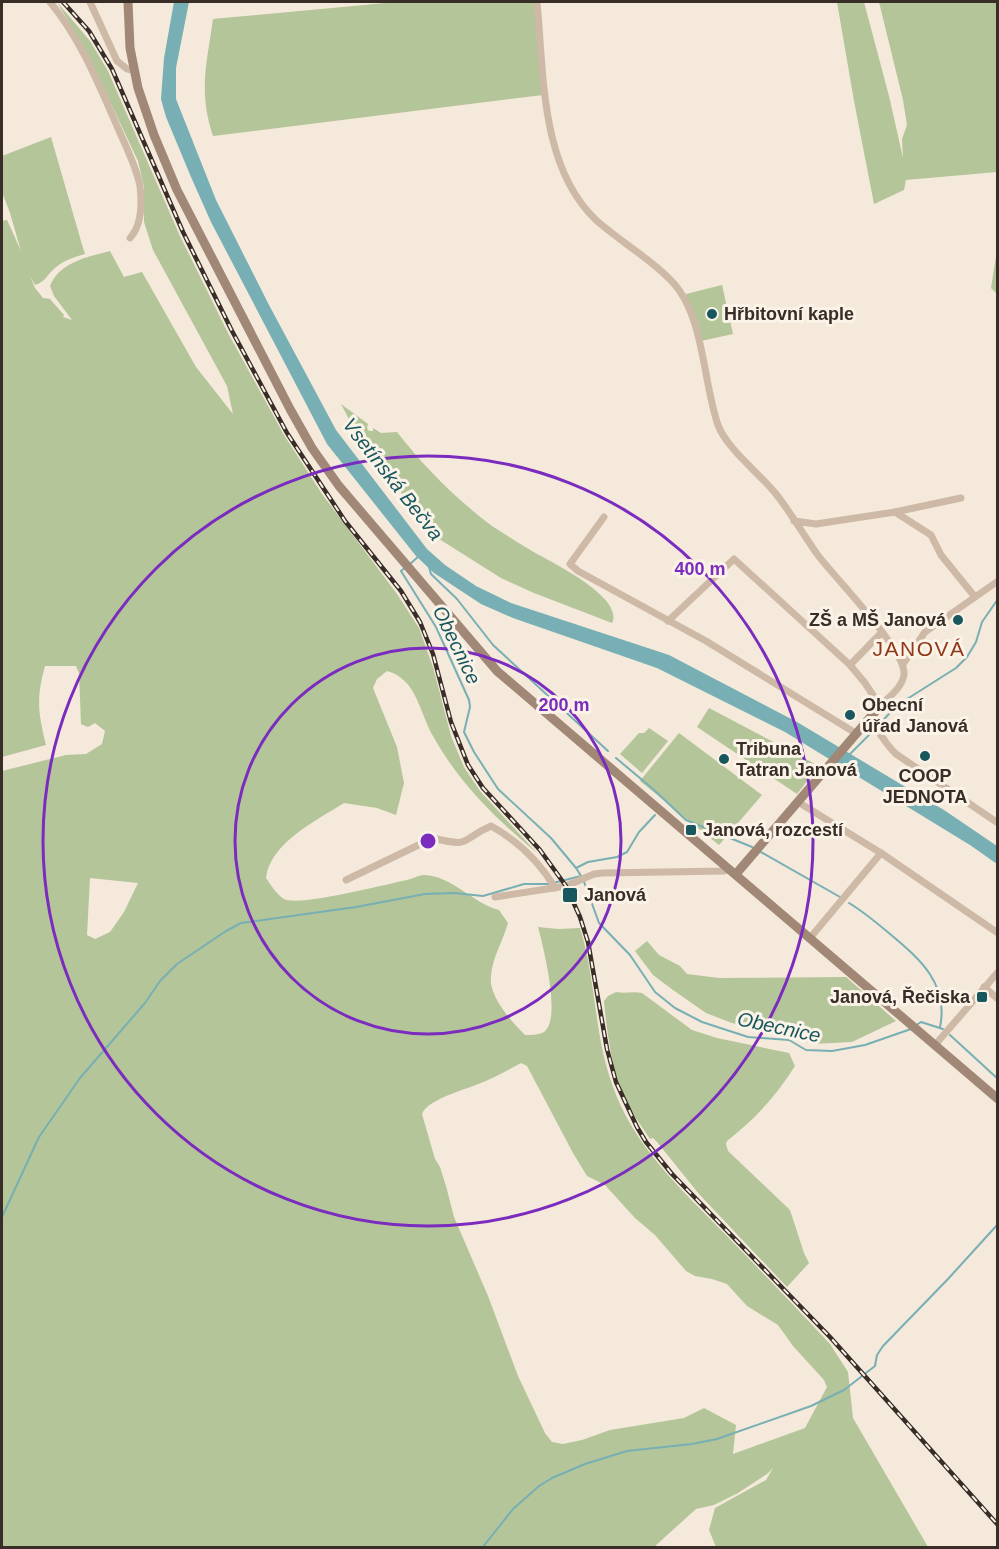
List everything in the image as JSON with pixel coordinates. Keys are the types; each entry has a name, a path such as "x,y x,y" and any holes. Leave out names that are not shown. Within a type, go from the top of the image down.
{"main road":[{"path":"128,2 134,72 148,119 177,190 295,417 330,475 497,671 998,1099"},
{"path":"733,871 855,736 871,722 880,706"}],"street":[{"path":"50,2 76,40 93,71 137,174 140,185 141,212 137,229 130,238"},
{"path":"90,2 117,61 134,72"},
{"path":"537,2 549,123 567,180 579,201 596,220 679,290 695,329 718,424 725,439 776,495 827,568 882,632 903,664 904,673 902,681 880,706 865,682 850,665 734,559 668,621"},
{"path":"795,521 816,524 895,512 961,498"},
{"path":"895,512 931,535 941,555 975,597"},
{"path":"604,517 570,564 578,571 706,641 855,736"},
{"path":"903,664 924,632 998,581"},
{"path":"850,665 882,632"},
{"path":"871,722 896,754 998,823"},
{"path":"799,800 998,933"},
{"path":"346,880 433,838 451,843 465,843 491,826 507,835 542,867 555,888"},
{"path":"810,938 881,853"},
{"path":"495,897 555,888 603,873 733,871"},
{"path":"935,1045 998,972"},
{"path":"984,987 998,999"}],"green space":[{"path":"57,2 90,41 108,71 179,234 228,333 284,435 322,494 397,594 419,628 433,667 451,736 464,767 480,791 537,853 507,827 467,785 433,736 411,689 397,675 387,671 377,679 373,688 397,747 404,783 396,815 377,808 344,803 285,843 269,865 266,878 281,897 293,901 344,894 424,875 444,880 489,907 499,910 508,923 493,963 491,984 502,1008 525,1035 544,1032 549,1025 551,1013 550,982 538,927 580,928 606,1065 621,1106 632,1127 645,1147 676,1183 830,1344 848,1372 853,1418 928,1547 716,1547 709,1530 715,1508 766,1480 773,1468 738,1493 714,1505 696,1509 654,1547 2,1547 2,771 66,755 86,754 102,744 105,731 95,723 88,727 81,724 79,673 76,666 45,666 39,706 46,745 2,757 2,221 7,220 21,251 2,192 2,156 51,137 85,254 61,264 38,284 35,285 30,276 35,288 43,298 50,299 64,315 63,317 72,320 54,296 50,286 60,271 67,266 84,258 110,251 124,277 142,272 196,367 233,414 227,386 153,250 144,222 144,187 138,161 88,55","holes":["90,878 138,883 124,912 110,932 95,939 87,935","521,1063 527,1066 587,1176 605,1185 635,1218 655,1235 686,1271 695,1276 727,1284 747,1306 778,1325 793,1346 824,1380 827,1387 805,1428 733,1454 736,1425 704,1408 684,1418 610,1430 563,1444 552,1442 545,1433 518,1376 488,1296 454,1217 422,1114 426,1108 441,1098 488,1080"]},
{"path":"396,2 535,2 543,95 213,136 208,120 205,77 213,19"},
{"path":"837,2 864,2 903,158 902,139 907,125 879,2 997,2 997,172 906,180 904,190 874,204"},
{"path":"997,250 998,294 991,288"},
{"path":"722,285 733,334 701,341 686,294"},
{"path":"341,404 368,424 369,431 373,431 373,428 381,433 397,432 441,482 479,516 597,591 613,613 612,623 501,578 436,537 360,440"},
{"path":"709,708 819,766 797,794 697,727"},
{"path":"649,728 668,741 642,773 620,754 639,733 644,733"},
{"path":"679,733 762,795 719,845 640,781"},
{"path":"647,941 659,955 680,966 687,974 719,978 846,977 896,1021 852,1042 812,1044 772,1028 759,1029 732,1023 706,1013 653,975 635,951"},
{"path":"616,992 642,993 692,1030 717,1038 789,1053 795,1066 788,1077 773,1097 726,1144 728,1151 790,1210 809,1263 787,1287 699,1194 657,1142 653,1138 650,1139 632,1112 615,1071 610,1048 604,1001"}],"water":[{"path":"174,2 189,2 176,68 176,99 216,200 336,430 427,549 445,565 476,586 511,603 669,655 797,722 944,810 997,846 997,864 970,845 785,732 657,668 513,618 481,604 434,573 416,556 327,444 211,222 191,177 161,99 164,58"}],"waterway":[{"name":"Obecnice","path":"410,564 419,556"},
{"name":"Obecnice","path":"406,567 401,571 436,627 469,700 470,707 464,732 474,752 498,789 551,838 576,868 583,879 599,923 630,955 655,992 675,1008 702,1022 748,1037 789,1040 806,1050 832,1051 865,1045 911,1029"},
{"path":"429,567 431,574 457,599 493,645 608,751"},
{"path":"878,726 896,706 956,668 967,657 976,642 982,622 998,599"},
{"path":"848,756 874,730"},
{"path":"616,758 686,820 752,847"},
{"name":"Obecnice","path":"576,868 588,862 617,857 627,852 639,832 655,815"},
{"path":"759,851 840,897"},
{"path":"2,1217 39,1137 80,1078 145,1003 160,981 177,964 226,931 241,923 356,907 425,894 454,893 483,896 524,884 549,884 581,876"},
{"path":"849,903 901,943 930,974 940,998 942,1012 940,1027"},
{"name":"Obecnice","path":"915,1026 921,1022 943,1029"},
{"name":"Obecnice","path":"950,1035 998,1079"},
{"path":"482,1548 513,1509 539,1486 552,1478 585,1464 627,1451 717,1439 811,1406 844,1390 875,1366 877,1355 883,1346 998,1224"}],"railway":[{"path":"63,2 89,31 112,69 183,232 232,331 287,433 345,521 401,591 420,622 433,654 451,722 468,765 483,788 540,850 566,886 588,942 607,1049 616,1082 646,1142 672,1174 830,1337 998,1525"}],"place":[{"name":"Hřbitovní kaple","path":"712,314"},
{"name":"ZŠ a MŠ Janová","path":"958,620"},
{"name":"Obecní úřad Janová","path":"850,715"},
{"name":"COOP JEDNOTA","path":"925,756"},
{"name":"Tribuna Tatran Janová","path":"724,759"},
{"name":"Janová, rozcestí","path":"691,830"},
{"name":"Janová","path":"570,895"},
{"name":"Janová, Řečiska","path":"982,997"}],"district":[{"name":"JANOVÁ","path":"919,649"}],"water label":[{"name":"Vsetínská Bečva","path":"393,479"}]}
